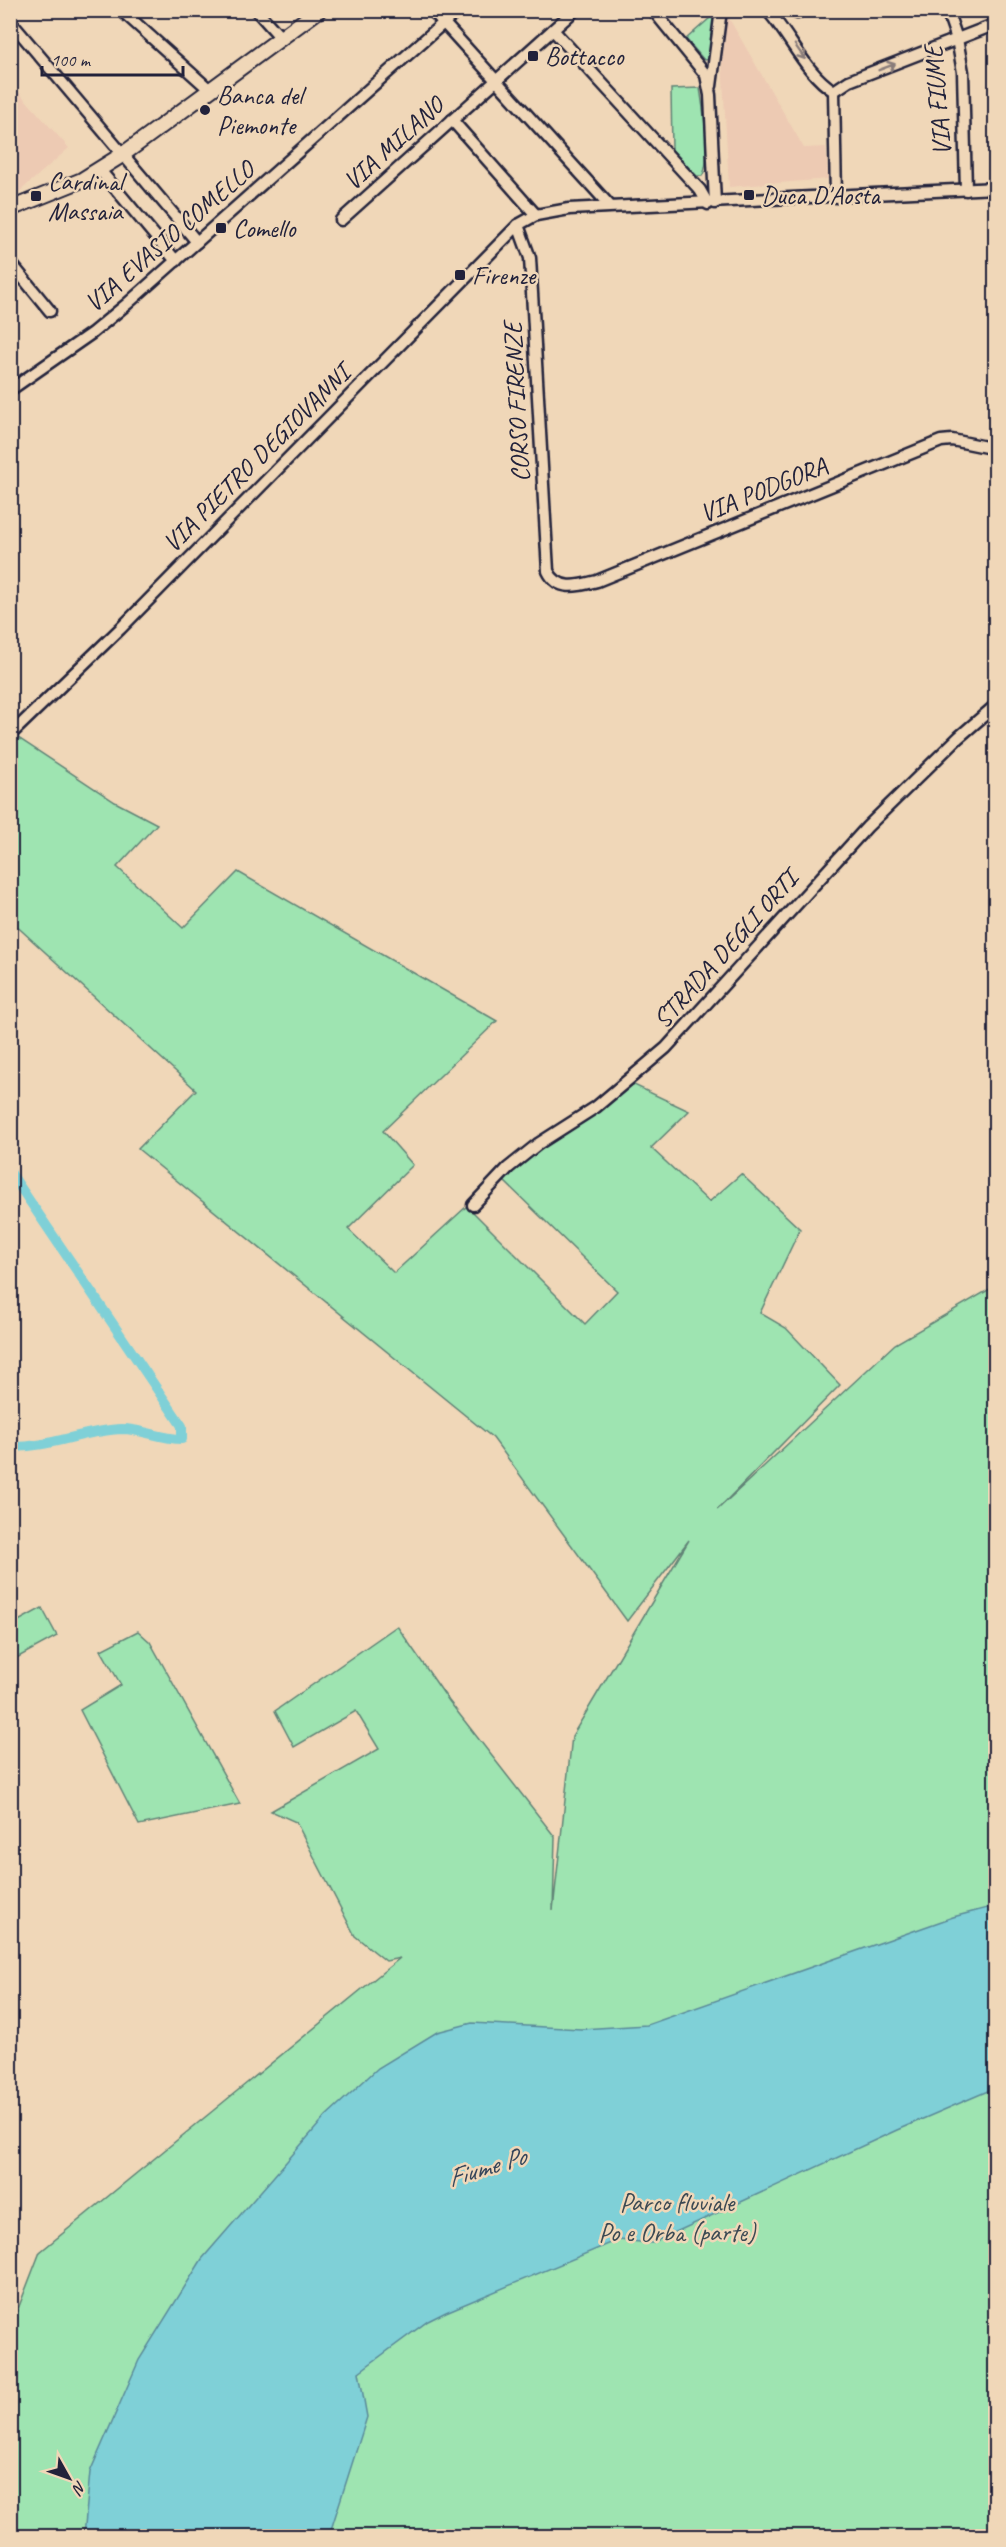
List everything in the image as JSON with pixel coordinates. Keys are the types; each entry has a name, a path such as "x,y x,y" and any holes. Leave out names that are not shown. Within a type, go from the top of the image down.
{"main road":[{"path":"10,209 50,195 99,170 211,91 319,10"}],"street":[{"path":"121,10 211,91"},
{"path":"256,10 282,39"},
{"path":"432,10 610,206"},
{"name":"VIA EVASIO COMELLO","path":"10,390 92,333 458,10"},
{"path":"575,10 553,30 711,204"},
{"path":"653,10 706,75 710,96"},
{"path":"711,204 710,96 721,10"},
{"path":"767,10 782,27 821,83 834,91"},
{"name":"VIA FIUME","path":"947,10 957,39 963,72 966,190"},
{"path":"10,21 197,242"},
{"path":"834,91 849,81 996,24"},
{"name":"VIA MILANO","path":"341,220 553,30"},
{"path":"834,91 836,197"},
{"path":"452,120 536,215"},
{"path":"99,170 176,261"},
{"name":"VIA PIETRO DEGIOVANNI","path":"10,735 128,620 518,225 536,215 569,209 610,206 711,204 996,188"},
{"name":"CORSO FIRENZE","path":"518,225 530,258 548,571 551,577"},
{"path":"10,262 50,311"},
{"name":"VIA PODGORA","path":"551,577 560,585 568,587 597,581 941,441 952,440 996,449"},
{"name":"STRADA DEGLI ORTI","path":"473,1205 508,1168 538,1144 596,1107 666,1048 867,827 958,737 996,705"}],"shaded area":[{"path":"727,15 804,148 826,147 828,179 729,187 722,61"},
{"path":"15,88 69,148 11,199 10,92"}],"green space":[{"path":"718,11 711,59 704,60 686,39"},
{"path":"700,88 706,134 706,159 702,176 697,176 672,150 671,89"},
{"name":"Parco fluviale Po e Orba (parte)","path":"17,737 115,802 157,824 117,867 183,928 238,872 497,1021 383,1131 413,1165 348,1229 394,1273 467,1206 585,1324 617,1291 502,1179 572,1122 628,1082 689,1111 651,1148 709,1202 741,1174 800,1229 760,1313 786,1328 840,1385 717,1510 895,1344 995,1286 995,2536 11,2536 11,2327 40,2252 400,1958 386,1961 355,1936 296,1822 271,1811 379,1749 356,1711 294,1747 275,1711 397,1626 449,1701 555,1837 553,1910 572,1736 689,1540 627,1621 493,1438 138,1149 196,1090 11,921 10,742"},
{"path":"42,1608 57,1636 11,1661 11,1625"},
{"path":"138,1631 150,1642 240,1804 139,1825 80,1710 121,1685 101,1650"}],"water":[{"name":"Fiume Po","path":"995,1906 995,2088 897,2130 652,2243 618,2240 428,2321 359,2372 367,2417 329,2536 84,2536 90,2472 139,2360 202,2259 326,2116 378,2068 437,2032 472,2023 581,2029 647,2025 953,1917"}],"waterway":[{"path":"10,1172 182,1426 182,1439 122,1429 94,1432 39,1445 10,1447"}],"place":[{"name":"Bottacco","path":"533,56"},
{"name":"Banca del Piemonte","path":"205,110"},
{"name":"Duca D'Aosta","path":"749,195"},
{"name":"Cardinal Massaia","path":"36,196"},
{"name":"Comello","path":"221,228"},
{"name":"Firenze","path":"460,275"}]}
